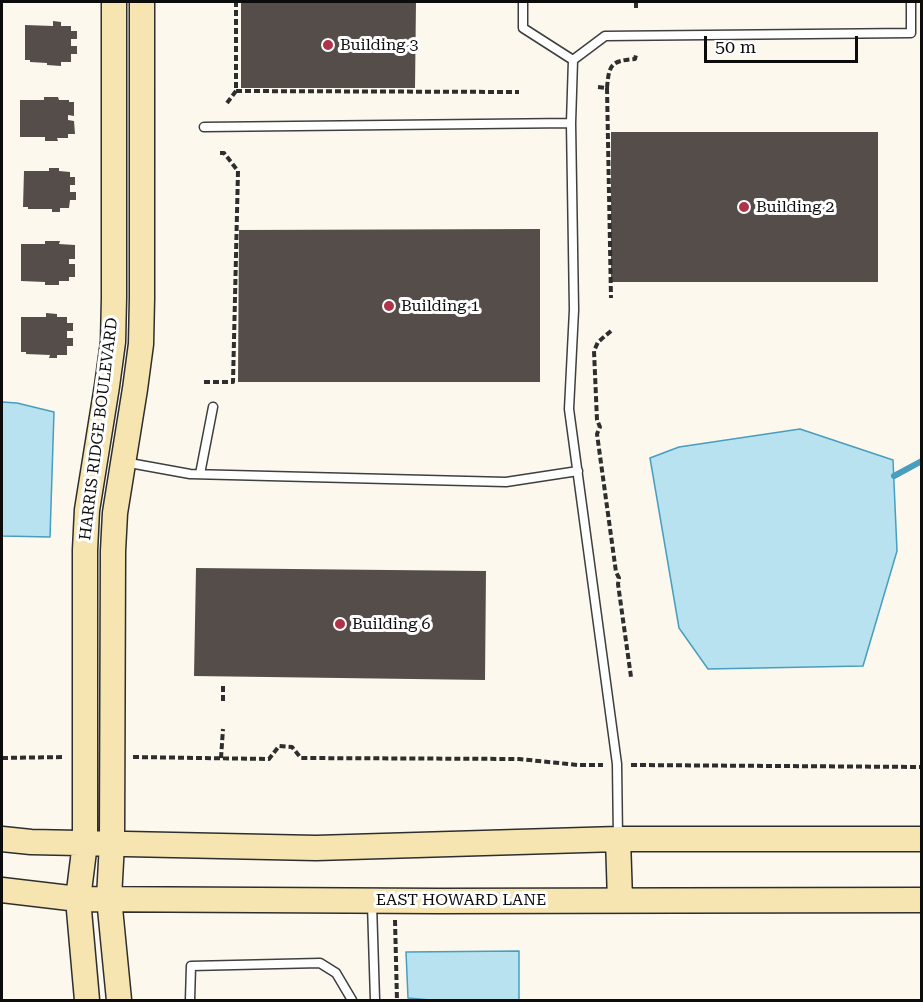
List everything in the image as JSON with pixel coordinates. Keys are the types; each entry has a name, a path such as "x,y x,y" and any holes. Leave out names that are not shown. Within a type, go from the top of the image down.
{"main road":[{"name":"HARRIS RIDGE BOULEVARD","path":"87,1000 78,898 85,843 85,550 87,510 112,342 114,2"},
{"name":"HARRIS RIDGE BOULEVARD","path":"119,1000 110,898 113,551 115,513 141,344 142,2"},
{"path":"2,839 31,842 316,848 618,839 921,838"},
{"path":"618,839 620,900"},
{"name":"EAST HOWARD LANE","path":"2,890 78,898 921,900"}],"lane":[{"path":"523,2 523,28 573,60"},
{"path":"573,60 605,36 911,33 911,2"},
{"path":"573,60 574,310 569,408 617,764 618,839"},
{"path":"204,127 572,123"},
{"path":"200,474 213,407"},
{"path":"123,461 190,474 506,482 578,471"},
{"path":"372,900 375,1000"},
{"path":"190,1000 191,966 320,963 336,973 352,1000"}],"path":[{"path":"227,102 236,91 236,2"},
{"path":"636,2 636,9"},
{"path":"611,298 609,70 612,65 622,60 635,59 636,55"},
{"path":"598,87 608,88"},
{"path":"236,91 519,92"},
{"path":"204,382 233,382 238,171 224,153 220,153"},
{"path":"611,332 598,342 594,351 597,420 600,427 597,434 616,572 619,578 631,677"},
{"path":"223,686 223,703"},
{"path":"221,758 223,729"},
{"path":"112,757 268,759 279,746 292,747 301,758 519,759 578,765 921,767"},
{"path":"2,758 85,757"},
{"path":"395,920 397,1000"}],"water":[{"path":"2,402 17,403 54,412 50,537 2,536"},
{"path":"800,429 893,460 897,551 863,666 708,669 679,628 650,458 679,447"},
{"path":"519,951 519,1000 408,998 406,952"}],"building":[{"name":"Building 3","path":"241,2 416,2 415,88 241,88"},
{"path":"53,21 61,22 61,26 71,26 71,31 77,31 77,39 71,39 71,46 77,46 77,54 71,54 71,62 61,62 61,66 25,60 25,25 53,26"},
{"path":"44,97 58,97 59,100 74,102 74,116 68,115 68,120 74,121 75,134 68,134 68,138 57,138 58,141 45,141 45,137 20,137 20,100 44,100"},
{"name":"Building 2","path":"611,132 878,132 878,282 611,282"},
{"path":"49,168 59,168 59,171 70,172 70,177 75,177 75,185 70,185 70,192 76,192 76,200 70,200 69,208 60,208 60,212 52,212 52,209 23,207 24,171 49,171"},
{"name":"Building 1","path":"540,229 540,382 238,382 239,230"},
{"path":"45,241 60,241 59,244 75,245 75,259 69,259 69,264 75,264 75,277 69,277 69,281 59,281 59,285 21,281 21,244 45,244"},
{"path":"46,313 57,314 57,317 67,317 67,323 73,323 73,331 67,331 67,338 73,338 73,346 67,346 67,355 49,358 50,355 21,352 21,317 46,317"},
{"name":"Building 6","path":"196,568 486,571 485,680 194,676"}],"waterway":[{"path":"894,476 922,461"}],"place":[{"name":"Building 3","path":"328,45"},
{"name":"Building 2","path":"744,207"},
{"name":"Building 1","path":"389,306"},
{"name":"Building 6","path":"340,624"}]}
